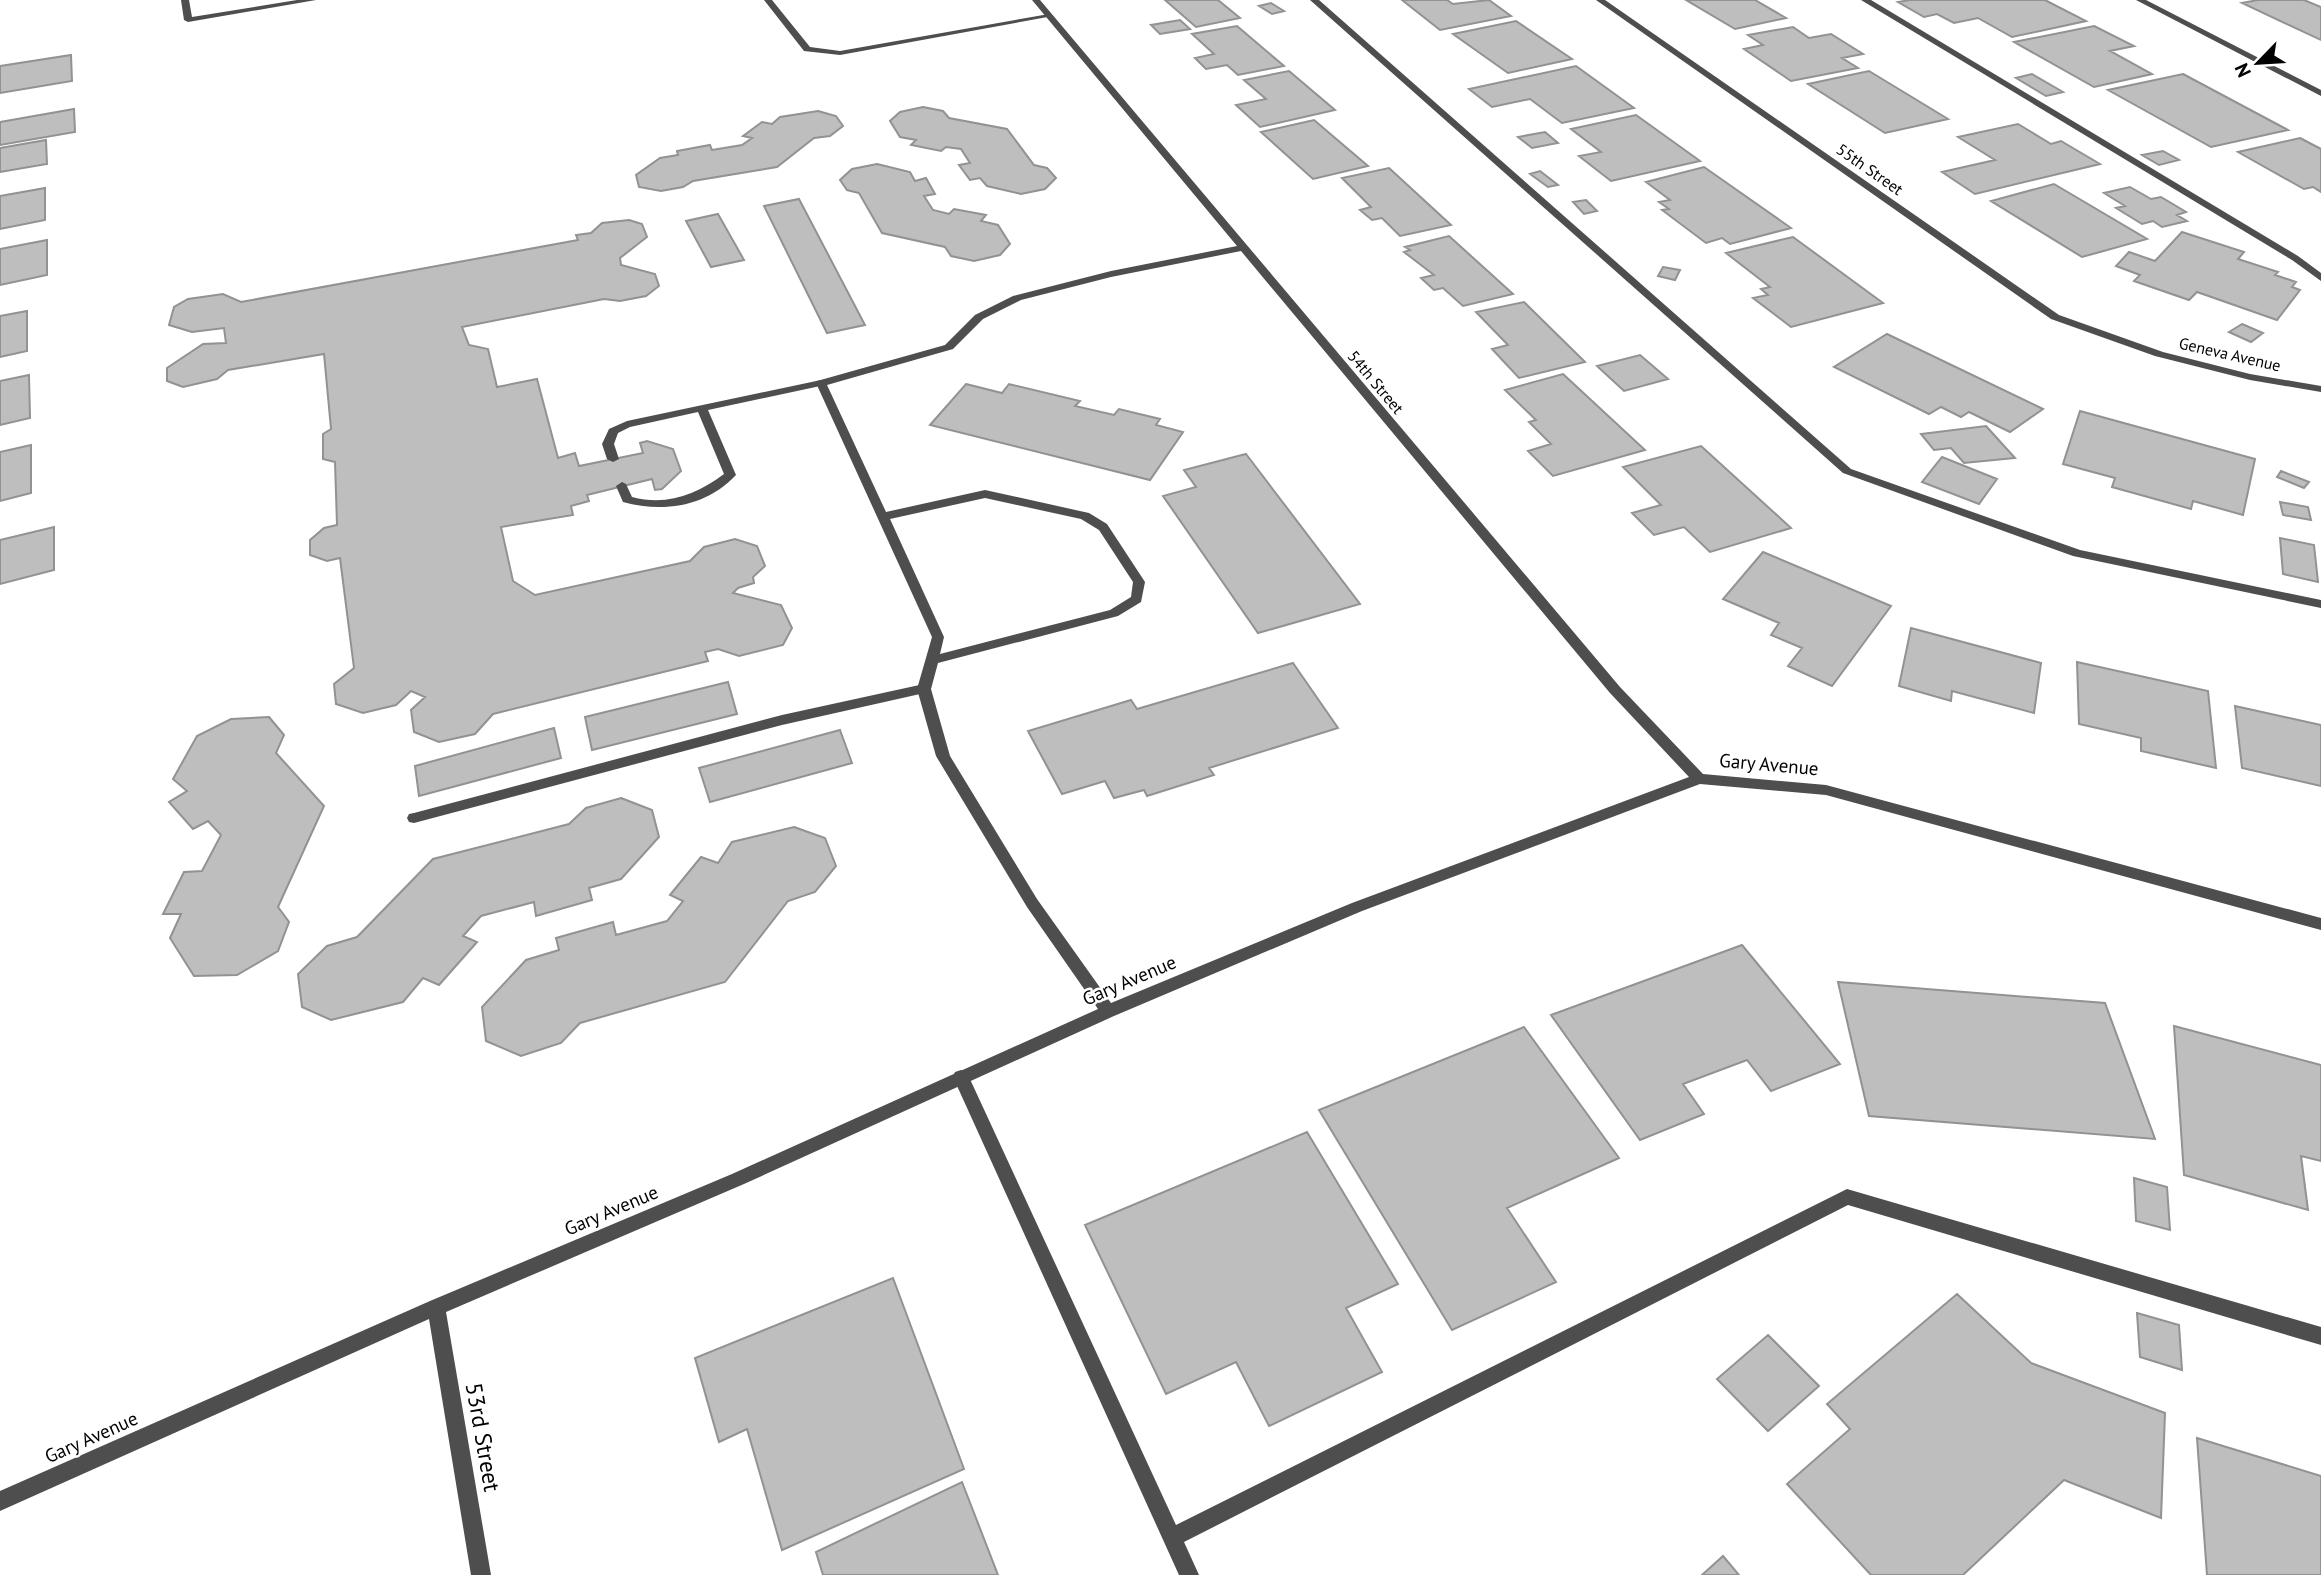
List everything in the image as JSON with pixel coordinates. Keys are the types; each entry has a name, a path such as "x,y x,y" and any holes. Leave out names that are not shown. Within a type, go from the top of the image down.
{"street":[{"path":"184,0 188,20 313,0"},
{"path":"768,0 807,49 840,52 1049,16"},
{"name":"54th Street","path":"1036,0 1615,690 1699,779"},
{"path":"1314,0 1847,471 2077,553 2321,604"},
{"name":"55th Street","path":"1600,0 2055,317 2133,346"},
{"path":"1865,0 2295,258 2321,278"},
{"path":"2140,0 2321,93"},
{"path":"613,459 608,444 613,431 627,424 821,383 949,347 979,317 1017,298 1111,274 1243,248"},
{"name":"Geneva Avenue","path":"2133,346 2250,377 2321,389"},
{"path":"821,383 938,637 925,689 943,756 1032,904 1108,1011"},
{"path":"622,486 627,499 648,506 678,503 710,491 730,475 702,408"},
{"path":"882,517 985,494 1085,516 1103,527 1139,582 1137,599 1114,614 932,660"},
{"path":"414,818 782,720 925,689"},
{"name":"Gary Avenue","path":"0,1501 436,1307 738,1179 1108,1011 1357,907 1699,779 1826,790 2321,924"},
{"path":"961,1077 1189,1575"},
{"path":"1172,1538 1847,1197 2321,1336"},
{"name":"53rd Street","path":"436,1307 481,1575"}],"building":[{"path":"1165,0 1218,0 1240,18 1196,27"},
{"path":"1402,0 1447,0 1453,4 1489,0 1511,16 1440,30"},
{"path":"1686,0 1755,0 1786,18 1735,29"},
{"path":"2045,0 2086,21 2012,37 1978,18 1954,23 1937,14 1924,17 1898,2"},
{"path":"2258,0 2304,0 2321,7 2321,40 2242,3"},
{"path":"1271,3 1284,11 1272,14 1259,6"},
{"path":"1180,20 1190,29 1160,34 1151,25"},
{"path":"1516,21 1572,59 1508,73 1453,34"},
{"path":"1237,26 1284,66 1238,75 1227,65 1206,69 1195,58 1214,54 1192,34"},
{"path":"2094,26 2134,46 2110,51 2152,74 2094,87 2014,42"},
{"path":"1793,27 1809,38 1831,34 1863,54 1842,58 1858,68 1791,81 1744,49 1763,45 1748,35"},
{"path":"71,55 72,81 0,93 0,66"},
{"path":"1576,66 1634,108 1562,123 1530,99 1492,107 1469,89"},
{"path":"1289,71 1335,110 1260,127 1236,105 1266,99 1244,80"},
{"path":"1869,71 1948,119 1885,133 1808,84"},
{"path":"2032,74 2063,92 2046,96 2016,78"},
{"path":"2183,74 2288,130 2211,147 2108,90"},
{"path":"923,107 943,111 949,118 1007,129 1034,165 1047,168 1056,178 1045,189 1021,194 987,186 980,178 970,180 959,165 970,163 961,149 946,147 941,151 911,145 916,140 900,137 890,121 900,112"},
{"path":"74,109 75,132 0,145 0,122"},
{"path":"818,111 836,116 843,126 830,136 814,138 777,167 693,181 683,187 661,191 639,187 636,175 660,158 678,155 677,151 710,145 712,150 742,145 752,138 743,136 762,122 772,124 780,117"},
{"path":"1636,115 1700,161 1611,181 1579,156 1601,152 1571,129"},
{"path":"1314,120 1368,166 1313,179 1261,132"},
{"path":"2018,124 2051,144 2061,141 2100,164 1975,194 1942,172 1995,160 1958,137"},
{"path":"1545,132 1558,143 1532,148 1518,137"},
{"path":"2300,138 2321,149 2321,192 2313,187 2304,189 2238,152"},
{"path":"46,140 47,164 0,172 0,148"},
{"path":"2163,151 2179,160 2159,165 2142,155"},
{"path":"877,164 910,172 915,181 926,178 935,194 924,196 933,210 949,214 954,209 986,215 981,221 998,225 1010,244 1000,255 974,261 951,256 945,247 882,233 859,193 847,190 840,180 852,169"},
{"path":"1704,167 1791,228 1730,244 1722,238 1706,243 1662,210 1669,209 1659,202 1670,200 1646,182"},
{"path":"1389,168 1451,225 1400,236 1382,218 1372,220 1360,210 1371,207 1342,178"},
{"path":"1540,171 1558,185 1548,187 1530,174"},
{"path":"2054,184 2147,239 2082,257 1991,201"},
{"path":"2130,187 2151,199 2161,197 2186,212 2177,215 2187,221 2162,227 2153,221 2142,224 2116,208 2125,206 2104,193"},
{"path":"45,188 45,220 0,229 0,196"},
{"path":"799,199 865,325 827,333 764,206"},
{"path":"1586,200 1597,211 1584,214 1573,202"},
{"path":"718,214 744,260 711,267 686,221"},
{"path":"629,220 642,224 647,237 620,258 621,265 655,274 659,286 646,296 620,301 604,299 462,327 469,345 488,349 497,387 537,379 558,458 575,453 579,466 643,453 640,443 647,441 673,449 681,471 662,489 655,490 652,479 587,495 589,501 571,506 573,515 501,527 513,581 535,595 690,561 704,547 735,539 757,546 765,566 753,577 754,583 738,588 733,593 781,605 792,628 783,645 739,656 718,649 705,652 708,661 493,714 475,734 439,742 414,732 411,710 425,697 411,691 396,705 363,713 336,704 334,684 354,668 340,558 327,561 310,555 310,540 324,528 337,525 335,462 323,459 323,434 331,429 324,354 228,370 217,379 183,387 167,381 167,368 203,344 226,343 224,328 192,332 169,325 174,307 188,299 223,294 241,302 578,240 576,235 591,233 602,223"},
{"path":"2182,232 2244,252 2238,259 2278,272 2275,275 2296,282 2292,287 2300,290 2277,320 2197,292 2189,300 2134,281 2140,275 2116,266 2129,252 2155,261"},
{"path":"1449,236 1513,294 1463,306 1443,288 1434,290 1421,278 1434,275 1404,252 1410,250 1405,247"},
{"path":"1793,237 1883,303 1791,327 1753,298 1768,295 1761,289 1770,287 1726,253"},
{"path":"47,240 47,275 0,285 0,249"},
{"path":"1663,267 1680,270 1675,280 1658,276"},
{"path":"1524,302 1585,362 1519,378 1492,349 1508,345 1476,312"},
{"path":"27,311 27,351 0,357 0,316"},
{"path":"2242,324 2263,333 2251,342 2229,332"},
{"path":"1887,334 2043,409 2010,432 1969,412 1961,417 1941,407 1929,414 1834,367"},
{"path":"1640,355 1668,379 1624,391 1597,366"},
{"path":"1563,374 1645,450 1553,476 1528,451 1551,444 1529,422 1536,420 1505,390"},
{"path":"29,375 30,418 0,425 0,381"},
{"path":"966,384 1002,393 1009,384 1080,401 1075,406 1114,415 1119,409 1160,419 1156,425 1183,432 1150,480 930,425"},
{"path":"2080,411 2255,459 2243,515 2193,501 2191,509 2112,487 2115,478 2063,464"},
{"path":"1986,426 2015,458 1964,463 1951,448 1934,450 1921,434"},
{"path":"31,445 31,493 0,501 0,452"},
{"path":"1701,446 1791,528 1710,552 1684,527 1654,535 1632,513 1661,505 1623,467"},
{"path":"1246,454 1360,604 1258,633 1163,496 1196,487 1184,470"},
{"path":"1942,457 1997,479 1979,504 1922,482"},
{"path":"2281,471 2309,482 2304,488 2277,477"},
{"path":"2280,502 2308,507 2311,520 2283,515"},
{"path":"54,527 54,570 0,584 0,540"},
{"path":"2280,538 2314,545 2318,582 2283,574"},
{"path":"1763,552 1891,606 1832,686 1788,666 1802,648 1771,635 1779,623 1723,599"},
{"path":"1911,628 2041,663 2034,713 1952,691 1951,701 1899,686"},
{"path":"2077,662 2208,691 2216,768 2141,751 2141,738 2079,724"},
{"path":"1293,663 1338,728 1209,768 1214,775 1147,796 1144,790 1114,798 1105,781 1062,794 1028,731 1131,700 1137,709"},
{"path":"728,682 737,714 592,750 585,717"},
{"path":"2235,706 2321,725 2321,786 2242,768"},
{"path":"269,717 284,735 276,753 324,806 278,907 289,922 278,951 237,975 194,976 170,938 181,914 163,914 184,872 202,871 221,835 208,821 193,829 169,802 187,791 173,779 197,736 231,719"},
{"path":"554,728 561,758 419,796 415,766"},
{"path":"840,730 852,763 710,802 699,768"},
{"path":"621,798 652,810 659,837 621,879 589,888 592,900 536,916 534,902 481,916 463,936 477,942 439,985 423,978 403,1002 331,1020 302,1007 298,974 327,946 357,937 433,859 569,824 586,808"},
{"path":"794,827 825,838 836,866 815,892 788,901 725,982 580,1023 561,1043 521,1056 486,1041 482,1007 526,960 559,950 556,938 613,922 616,935 667,921 683,901 670,895 701,857 718,863 732,842"},
{"path":"1742,945 1840,1064 1771,1091 1747,1060 1683,1084 1704,1114 1640,1140 1551,1015"},
{"path":"1838,982 2105,1003 2155,1139 1869,1116"},
{"path":"2174,1026 2321,1065 2321,1161 2301,1156 2308,1210 2184,1175"},
{"path":"1524,1027 1619,1158 1507,1208 1556,1282 1452,1330 1319,1110"},
{"path":"1307,1132 1398,1284 1346,1308 1382,1372 1269,1426 1236,1362 1166,1394 1085,1225"},
{"path":"2134,1178 2167,1187 2170,1230 2136,1221"},
{"path":"893,1278 964,1469 782,1550 747,1429 719,1442 695,1358"},
{"path":"1957,1294 2031,1363 2165,1413 2161,1518 2064,1480 1963,1575 1871,1575 1787,1484 1850,1429 1827,1404"},
{"path":"2137,1313 2179,1325 2182,1370 2140,1357"},
{"path":"1768,1335 1819,1386 1768,1431 1717,1379"},
{"path":"2197,1438 2321,1476 2321,1575 2207,1575"},
{"path":"962,1482 998,1575 823,1575 816,1552"},
{"path":"1723,1556 1739,1575 1702,1575"}]}
